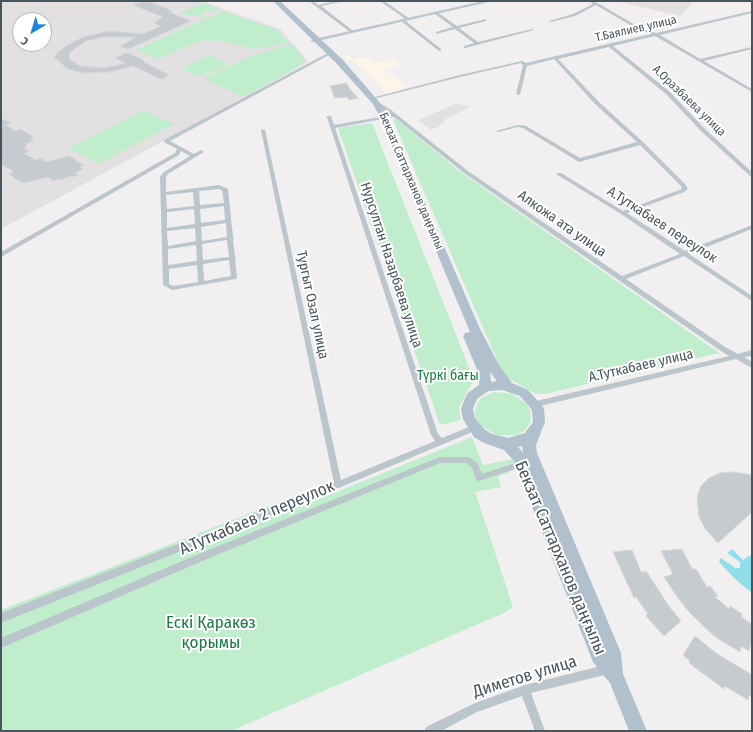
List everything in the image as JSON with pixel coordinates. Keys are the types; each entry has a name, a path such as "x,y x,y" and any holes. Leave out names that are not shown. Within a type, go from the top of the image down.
{"main road":[{"name":"Бекзат Саттарханов даңғылы","path":"272,1 315,39 327,55 386,117 485,374 485,387"},
{"name":"Бекзат Саттарханов даңғылы","path":"276,1 359,81 386,117 480,342 494,368 508,386"},
{"path":"315,39 436,14 490,1"},
{"path":"496,385 508,386 524,393 536,404 540,422 533,434 520,441 502,443 484,436 474,428 469,419 468,404 472,396 485,387 496,385"},
{"name":"Бекзат Саттарханов даңғылы","path":"533,434 529,445 530,453 613,653 612,673"},
{"name":"Бекзат Саттарханов даңғылы","path":"502,443 514,451 521,464 599,656 612,673 638,731"}],"street":[{"path":"311,1 351,32"},
{"path":"318,6 343,1"},
{"path":"382,1 440,50"},
{"path":"591,1 638,28 657,35 752,91"},
{"path":"551,21 574,15 595,4"},
{"name":"Т.Баялиев улица","path":"524,63 609,46 752,12"},
{"path":"436,14 478,44"},
{"path":"437,33 485,20"},
{"path":"465,47 532,30"},
{"name":"Т.Баялиев улица","path":"374,101 649,32"},
{"name":"А.Оразбаева улица","path":"609,46 639,68 668,93 703,130 752,175"},
{"path":"701,60 752,48"},
{"path":"193,156 166,141 327,55"},
{"path":"555,58 598,103 684,186 685,189 623,212"},
{"path":"518,94 524,63"},
{"path":"333,127 386,117"},
{"name":"Алкожа ата улица","path":"386,117 723,349 752,365"},
{"name":"Нурсултан Назарбаева улица","path":"330,118 435,435 440,442"},
{"path":"498,131 518,126 524,127 579,160 640,143"},
{"name":"Тургыт Озал улица","path":"263,130 338,485"},
{"path":"1,255 177,154 180,148"},
{"path":"165,194 196,190 225,189 234,278 201,284 168,287 166,285 164,175 201,152"},
{"name":"А.Туткабаев переулок","path":"559,174 623,212 752,299"},
{"path":"196,190 201,284"},
{"path":"164,211 227,204"},
{"path":"164,230 229,221"},
{"path":"621,279 752,227"},
{"path":"165,248 231,238"},
{"path":"166,267 232,258"},
{"name":"А.Туткабаев улица","path":"536,404 752,353"},
{"path":"1,618 338,485 474,428"},
{"name":"А.Туткабаев 2 переулок","path":"1,643 218,550 440,460 468,460 475,466 479,478 521,464"},
{"name":"Диметов улица","path":"430,731 475,708 525,690 612,673"},
{"path":"525,690 540,731"}],"shaded area":[{"path":"1,1 201,1 280,29 309,62 1,229"},
{"path":"614,1 694,1 681,16"},
{"path":"349,56 354,60 367,57 374,63 392,59 400,66 385,70 407,87 388,94 353,61 348,61 343,57"},
{"path":"457,103 470,107 446,119 438,127 431,130 418,120"}],"green space":[{"path":"204,3 221,10 214,12 208,10 200,14 206,17 203,18 193,14 189,16 181,13"},
{"path":"223,11 275,29 290,43 254,49 220,41 201,40 158,59 136,50"},
{"path":"292,45 305,60 300,64 301,65 246,96 241,96 203,78 251,56"},
{"path":"210,55 228,64 199,77 181,69"},
{"path":"144,110 174,124 98,164 69,148"},
{"path":"396,119 458,170 719,353 545,394 536,394 504,376 393,120"},
{"name":"Түркі бағы","path":"372,123 474,380 459,407 461,420 440,425 338,128"},
{"path":"495,392 512,394 526,403 530,410 531,418 529,425 524,431 516,435 496,435 480,425 476,418 475,411 477,404 481,398"},
{"name":"Ескі Қаракөз қорымы","path":"472,437 483,465 514,459 518,468 498,477 501,487 475,492 513,607 506,612 231,731 1,731 1,610 294,496 299,507"}],"water":[{"path":"732,549 743,560 752,554 752,593 735,579 720,563 719,560 721,558 735,568 740,568 740,562 727,553"}],"building":[{"path":"146,1 171,10 172,11 169,12 191,21 128,49 120,46 137,37 102,37 86,41 70,52 69,59 80,66 104,68 126,63 115,58 126,53 142,59 145,63 169,75 161,79 133,66 110,72 83,73 66,68 57,59 54,59 58,52 83,37 109,31 143,34 161,26 154,23 163,17 133,5"},
{"path":"346,83 358,98 349,100 347,97 335,98 330,86"},
{"path":"1,118 10,123 6,125 16,131 20,129 34,137 30,139 33,141 25,144 27,146 23,148 29,151 24,154 37,160 40,158 46,162 69,156 84,165 80,167 83,169 75,173 78,175 73,177 70,176 61,180 58,179 53,181 48,177 24,183 18,180 9,174 14,172 1,164"},
{"path":"734,472 752,475 752,512 718,543 706,530 699,517 697,497 701,486 709,478 720,473"},
{"path":"682,549 692,569 696,569 707,587 710,586 718,596 715,597 729,609 730,606 742,614 741,617 752,624 752,638 749,651 741,646 740,652 714,636 689,612 664,577 673,574 661,551"},
{"path":"632,550 641,572 647,572 668,605 681,621 664,636 646,616 648,614 636,597 634,598 613,552"},
{"path":"695,636 716,653 752,675 752,697 749,695 748,700 725,686 724,689 689,663 690,661 683,655"}]}
